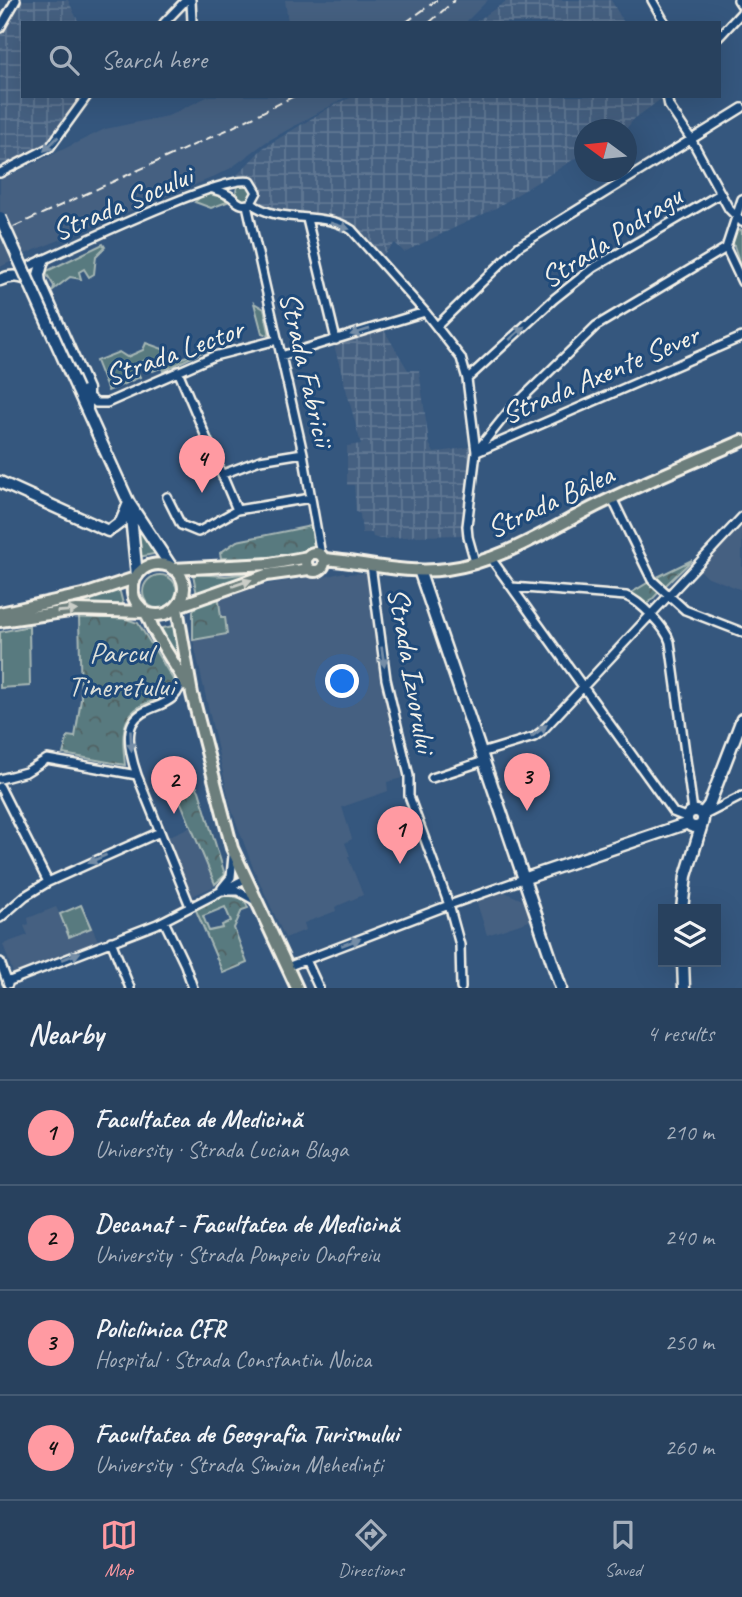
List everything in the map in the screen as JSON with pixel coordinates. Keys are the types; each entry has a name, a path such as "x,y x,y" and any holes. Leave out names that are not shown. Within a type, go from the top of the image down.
{"main road":[{"path":"0,217 129,503 181,578 184,586 177,607 192,694 232,848 297,988"},
{"path":"43,261 39,275 43,289 87,389 87,411"},
{"path":"5,278 25,278 43,289"},
{"name":"Strada Bâlea","path":"317,558 419,570 446,569 475,562 742,441"},
{"path":"0,483 109,530 124,532 133,538"},
{"path":"109,530 121,522 129,503"},
{"path":"129,503 136,577 133,597 146,612 192,694"},
{"path":"0,613 87,594 136,577 142,570 153,565 173,568 270,564 317,558"},
{"path":"0,621 68,611 146,612 162,615 177,607 317,558"},
{"path":"419,570 561,988"},
{"path":"523,879 696,818 709,805 742,719"},
{"path":"683,904 696,818"},
{"path":"683,967 684,988"}],"street":[{"path":"0,28 16,0"},
{"path":"166,21 189,0"},
{"path":"189,0 192,21"},
{"path":"652,0 664,21"},
{"path":"738,0 742,6"},
{"path":"721,35 742,12"},
{"path":"0,173 50,147 86,98"},
{"path":"667,98 669,106 691,139 720,194 739,219"},
{"path":"437,326 519,246 742,108"},
{"path":"249,204 256,195 254,184 243,179 235,183 231,190 232,197 238,203 266,211 341,224 352,230 458,352 467,379 476,452 467,526 475,562"},
{"name":"Strada Socului","path":"5,278 195,192 235,183"},
{"name":"Strada Socului","path":"213,189 232,197"},
{"name":"Strada Podragu","path":"467,379 554,299 593,268 720,194"},
{"path":"476,452 508,412 596,326 726,248 739,219 742,199"},
{"name":"Strada Fabricii","path":"249,204 303,453 317,558"},
{"path":"307,219 336,340"},
{"path":"726,248 742,282"},
{"path":"281,356 425,312"},
{"name":"Strada Axente Sever","path":"476,452 742,337"},
{"name":"Strada Lector","path":"89,397 96,403 107,403 232,350 277,340"},
{"path":"178,371 237,510"},
{"path":"223,474 260,460 303,453"},
{"path":"167,497 181,525 198,532 237,510 311,498"},
{"path":"612,498 652,580 685,610 742,632"},
{"path":"432,778 538,734 742,517"},
{"path":"490,557 673,812 696,818 742,796"},
{"name":"Strada Izvorului","path":"371,565 386,678 411,802 449,905 460,946 461,988"},
{"path":"512,587 626,596 665,629 670,642 696,818"},
{"path":"182,676 179,691 173,697 165,704 141,712 132,723 131,753 137,775 190,906"},
{"path":"0,779 26,772 47,759 137,775"},
{"path":"0,787 48,882"},
{"path":"670,829 673,812"},
{"path":"0,918 25,896 48,882 160,832"},
{"path":"219,891 231,877 232,848"},
{"path":"0,961 8,984 164,921 245,879"},
{"path":"287,967 523,879"},
{"path":"219,891 238,891 255,900"},
{"path":"164,921 193,988"},
{"path":"111,941 130,988"},
{"path":"306,960 319,988"}],"shaded area":[{"path":"21,0 68,0 78,21 21,21 21,98 83,98 51,144 0,168 0,36"},
{"path":"285,0 488,0 467,21 288,21"},
{"path":"508,0 611,0 623,21 477,21"},
{"path":"205,98 344,98 266,142 231,168 209,179 30,252 0,267 0,180 105,129 168,116"},
{"path":"350,98 661,98 634,119 574,119 574,159 494,209 404,252 395,243 378,259 344,225 258,208 261,193 257,181 248,175 237,175 263,148"},
{"path":"384,330 408,370 419,370 429,443 434,453 469,447 472,457 463,535 380,539 373,537 372,533 362,533 360,514 356,512 354,485 347,485 347,446 361,444 334,345"},
{"path":"742,523 742,590 706,576 699,569"},
{"path":"344,572 367,573 384,692 402,778 387,782 388,791 342,807 352,839 345,843 350,856 348,857 363,895 335,907 336,911 304,923 306,930 285,938 252,865 231,808 193,640 227,634 218,593 315,576 316,579"},
{"path":"190,827 215,886 190,897 165,838"},
{"path":"502,891 527,902 532,920 487,935 476,900"},
{"path":"82,904 98,941 14,976 3,944 28,935 24,926 29,924 28,918 56,907 59,913"}],"green space":[{"path":"244,184 250,186 250,198 244,200 238,198 236,192 238,186"},
{"path":"209,194 222,197 227,202 211,208 195,202"},
{"path":"742,230 742,270 732,240 735,231"},
{"path":"103,244 105,247 96,256 94,274 89,277 84,269 79,272 81,279 70,277 53,290 54,286 47,271"},
{"path":"254,303 264,309 270,336 262,333"},
{"path":"240,331 241,333 163,371 162,367 153,371 146,360 134,365 140,377 108,391 96,361 119,352 127,357 143,350 146,343 177,354 181,359"},
{"path":"135,521 158,553 139,557"},
{"path":"311,526 314,547 308,551 256,559 221,558 220,553 237,541"},
{"path":"692,560 665,586 657,577"},
{"path":"250,573 249,576 218,585 197,595 193,574 225,576"},
{"path":"160,575 172,580 177,592 172,604 160,609 148,604 143,592 148,580"},
{"path":"649,582 659,592 646,606 631,593"},
{"path":"119,588 124,608 74,607 75,605"},
{"path":"218,593 221,617 225,617 227,634 193,640 193,611 202,601"},
{"name":"Parcul Tineretului","path":"79,617 123,618 138,623 176,684 176,688 168,695 142,705 128,718 123,744 125,765 63,754 68,736 75,737 81,699"},
{"path":"179,625 182,669 158,629"},
{"path":"29,626 30,686 0,688 0,632"},
{"path":"180,782 186,788 196,786 199,791 225,875 215,884 173,784"},
{"path":"227,895 244,899 248,908 242,910 234,928 247,963 223,973 195,908","holes":["225,907 231,921 222,925 223,928 209,931 203,916"]},
{"path":"81,905 91,928 69,937 60,914"}],"railway":[{"path":"408,21 437,0"},
{"path":"431,21 455,0"},
{"path":"0,233 231,128 290,98"}],"place":[{"name":"Facultatea de Geografia Turismului","path":"202,493"},
{"name":"Policlinica CFR","path":"527,811"},
{"name":"Decanat - Facultatea de Medicină","path":"174,814"},
{"name":"Facultatea de Medicină","path":"400,864"}]}
